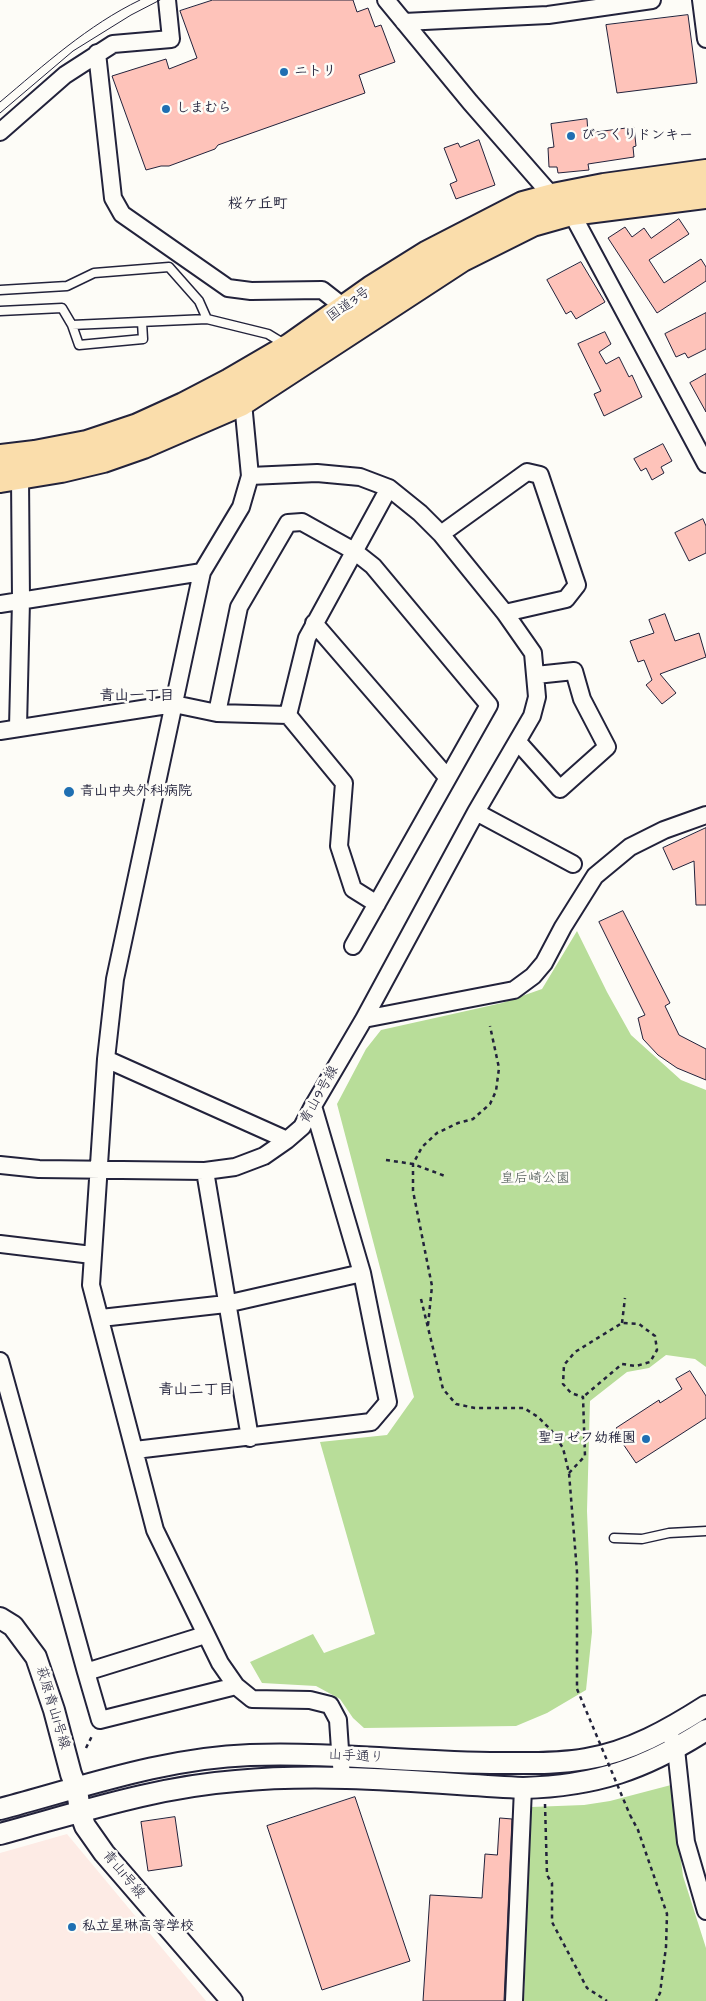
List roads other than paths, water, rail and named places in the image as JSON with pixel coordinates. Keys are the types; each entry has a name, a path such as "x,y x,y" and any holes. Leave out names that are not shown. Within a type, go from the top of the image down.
{"highway":[{"name":"国道3号","path":"10,478 61,470 135,448 235,393 462,258 532,223 562,204 604,187 706,173"},
{"name":"国道3号","path":"0,458 35,454 87,444 138,427 184,406 235,393 290,347 372,289 428,254 523,205 706,195"}],"street":[{"path":"0,132 66,75 113,44 171,39 167,0"},
{"path":"386,0 470,102 562,204 706,464"},
{"path":"404,22 548,15 652,0"},
{"path":"701,0 706,38"},
{"path":"97,53 113,198 122,214 228,288 251,291 322,290 345,308"},
{"path":"235,393 244,413 250,476 240,506 202,572 114,979 106,1059 91,1285 155,1530 205,1635 220,1663 236,1686 252,1699 310,1700 330,1705 338,1720 342,1779"},
{"path":"441,534 527,472 540,475 577,585 566,599 505,613"},
{"name":"青山9号線","path":"0,1166 39,1169 205,1172 235,1167 264,1156 302,1128 364,1019 476,812 532,716 537,697 533,653 505,613 441,534 420,514 389,488 360,477 317,473 250,476"},
{"path":"10,478 20,600 18,727"},
{"path":"288,715 307,638 389,488"},
{"path":"216,714 239,607 288,523 302,522 354,551 373,566 489,705 353,946"},
{"path":"0,604 202,572"},
{"path":"314,623 447,777"},
{"path":"518,742 560,789 607,747 582,700 574,671 536,675"},
{"path":"0,731 174,704 216,714 288,715 344,783 339,846 353,889 377,904"},
{"path":"476,812 573,864"},
{"path":"364,1019 514,990 533,976 544,963 563,927 595,876 630,847 664,830 706,815"},
{"path":"106,1059 287,1140"},
{"path":"135,1450 250,1438 372,1422 388,1402 362,1273 313,1106"},
{"path":"205,1172 250,1438"},
{"path":"0,1244 92,1255"},
{"path":"101,1318 226,1304 362,1273"},
{"path":"0,1360 100,1720 236,1686"},
{"name":"萩原青山1号線","path":"0,1618 13,1626 36,1657 77,1789 80,1812"},
{"path":"86,1672 205,1635"},
{"name":"山手通り","path":"0,1809 77,1789 128,1773 200,1760 249,1755 341,1755 468,1763 542,1763 587,1759 621,1750 668,1730 706,1706"},
{"path":"668,1730 676,1749 686,1842 703,1889 706,1911"},
{"name":"山手通り","path":"0,1834 108,1804 180,1788 236,1780 342,1779 545,1788 599,1780 640,1767 676,1749 706,1730"},
{"path":"514,2001 523,1788"},
{"name":"青山1号線","path":"80,1812 85,1826 104,1852 232,2001"}],"lane":[{"path":"0,290 67,286 94,273 168,267 199,300 208,319"},
{"path":"0,311 62,308 72,325 79,345 143,339 142,322"},
{"path":"72,325 208,319 268,334 290,347"},
{"path":"614,1538 642,1539 669,1533 706,1531"}],"tram line":[{"path":"0,102 84,34 102,21 140,0"},
{"path":"0,113 73,51 131,15 160,0"}],"place":[{"name":"ニトリ","path":"284,72"},
{"name":"しまむら","path":"166,109"},
{"name":"びっくりドンキー","path":"571,136"},
{"name":"青山中央外科病院","path":"69,792"},
{"name":"聖ヨゼフ幼稚園","path":"646,1439"},
{"name":"私立星琳高等学校","path":"72,1927"}],"district":[{"name":"桜ケ丘町","path":"258,205"},
{"name":"青山一丁目","path":"137,697"},
{"name":"青山二丁目","path":"196,1391"}],"park label":[{"name":"皇后崎公園","path":"535,1179"}]}
